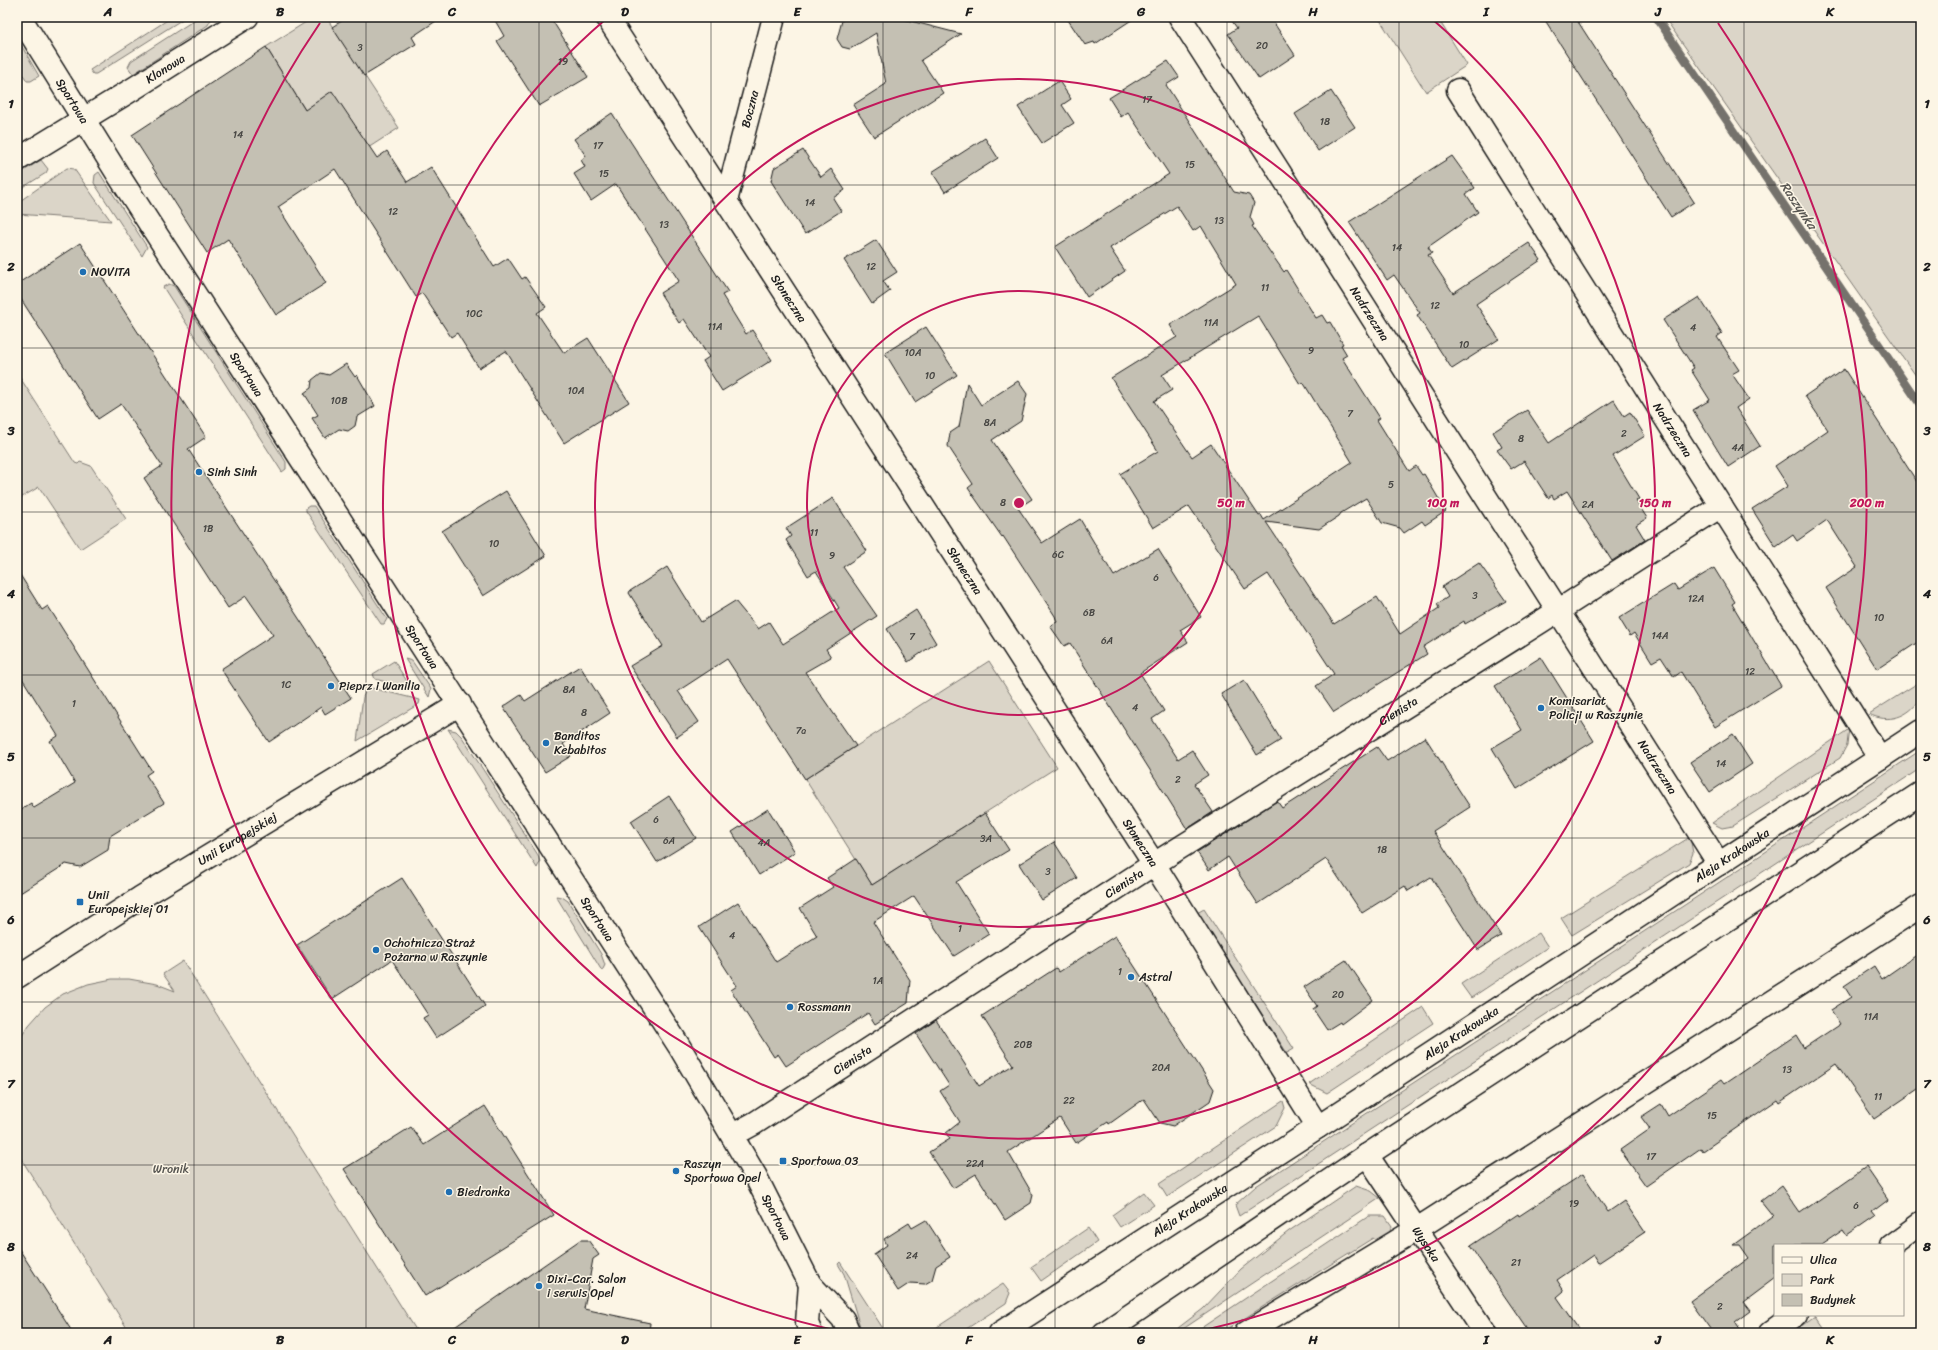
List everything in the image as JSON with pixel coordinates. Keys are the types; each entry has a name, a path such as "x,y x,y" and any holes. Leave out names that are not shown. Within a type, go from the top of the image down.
{"street":[{"name":"Sportowa","path":"20,17 84,120 679,1046 733,1135 780,1222 810,1284 843,1320 849,1333"},
{"name":"Klonowa","path":"17,160 84,120 247,17"},
{"name":"Słoneczna","path":"607,17 1154,864 1318,1127"},
{"name":"Boczna","path":"726,201 774,17"},
{"name":"Nadrzeczna","path":"1180,17 1719,864"},
{"name":"Nadrzeczna","path":"1458,90 1880,758"},
{"path":"1558,611 1721,506"},
{"name":"Cienista","path":"733,1135 761,1119 1154,864 1558,611"},
{"name":"Unii Europejskiej","path":"17,977 140,898 460,704"},
{"name":"Aleja Krakowska","path":"1000,1333 1318,1127 1921,731"},
{"path":"1104,1333 1367,1155 1921,793"},
{"path":"1246,1333 1417,1229 1921,906"},
{"name":"Wysoka","path":"1367,1155 1485,1333"},
{"path":"1892,1244 1921,1223"},
{"path":"810,1284 807,1323 811,1333"},
{"path":"1771,1333 1795,1316"}],"green space":[{"path":"172,17 186,17 96,74 93,74 90,70"},
{"path":"199,17 212,17 208,25 133,74 128,67 131,61"},
{"path":"314,17 326,17 399,128 340,166 266,47"},
{"path":"1378,17 1437,17 1467,65 1426,92"},
{"path":"1664,17 1921,17 1921,383"},
{"path":"17,38 39,76 31,81 27,81 17,65"},
{"path":"41,160 48,169 46,173 17,191 17,175"},
{"path":"67,168 74,169 111,221 17,214 17,203"},
{"path":"99,172 147,247 142,256 94,183 95,175"},
{"path":"169,284 174,286 286,462 286,469 282,472 163,287"},
{"path":"17,373 75,463 78,464 80,462 91,466 126,519 80,549 39,487 17,500"},
{"path":"309,506 314,506 387,619 384,624 381,624 306,511 306,508"},
{"path":"405,659 412,661 431,689 429,697"},
{"path":"394,661 412,689 375,679 373,674"},
{"path":"989,661 1057,767 872,885 805,779"},
{"path":"1921,681 1921,697 1910,710 1904,714 1898,717 1883,718 1869,714"},
{"path":"367,687 420,700 419,704 357,741 363,697"},
{"path":"448,729 456,731 462,737 538,855 540,862 537,868"},
{"path":"1849,729 1847,745 1840,758 1733,826 1722,828 1712,823"},
{"path":"1921,750 1921,768 1239,1216 1235,1205 1256,1186"},
{"path":"1690,837 1693,853 1689,863 1572,935 1561,918"},
{"path":"556,896 562,897 568,901 601,954 605,965 602,971"},
{"path":"1204,909 1294,1049 1287,1053 1197,913"},
{"path":"1539,933 1548,947 1471,998 1461,984"},
{"name":"Wronik","path":"183,961 418,1333 130,1333 17,1152 17,1043 29,1025 45,1007 63,994 88,984 112,979 129,979 157,984 175,991 163,974"},
{"path":"1423,1007 1433,1023 1327,1093 1309,1084"},
{"path":"1283,1101 1285,1108 1276,1126 1167,1197 1159,1184"},
{"path":"1356,1186 1371,1191 1380,1198 1180,1331 1178,1328 1203,1309 1241,1269 1289,1231"},
{"path":"1144,1192 1154,1205 1120,1227 1112,1215"},
{"path":"1369,1216 1385,1216 1392,1226 1389,1234 1377,1241 1373,1238 1221,1333 1195,1332"},
{"path":"1088,1228 1097,1242 1041,1281 1031,1267"},
{"path":"840,1262 884,1330 879,1333 862,1333 844,1274 838,1264"},
{"path":"1003,1284 1010,1293 1006,1303 960,1333 928,1333"},
{"path":"1815,1317 1826,1333 1792,1333"}],"building":[{"path":"348,17 442,17 412,37 416,44 364,76 332,27"},
{"path":"493,17 550,17 588,77 539,106 497,41 504,36"},
{"path":"843,17 900,17 899,18 961,34 921,60 943,93 874,137 853,105 886,84 876,33 850,49 842,47 837,39"},
{"path":"1066,17 1136,17 1095,44 1094,42 1085,45"},
{"path":"1229,17 1270,17 1295,55 1259,79 1228,34 1237,28"},
{"path":"1543,17 1575,17 1694,202 1671,217"},
{"path":"266,47 305,110 332,91 377,158 387,151 407,182 431,167 494,267 508,258 522,279 525,277 546,307 537,313 564,353 588,338 629,402 564,443 506,351 479,368 457,333 451,337 422,293 416,297 335,169 278,207 326,283 276,315 228,239 207,253 132,135"},
{"path":"1168,61 1179,77 1166,85 1234,192 1249,195 1254,203 1250,217 1254,225 1252,226 1284,272 1286,270 1316,318 1322,315 1327,323 1330,322 1343,344 1341,345 1347,355 1342,358 1380,418 1377,420 1409,471 1416,466 1422,475 1424,474 1446,511 1425,525 1422,521 1404,533 1400,528 1382,523 1366,498 1341,513 1339,516 1319,529 1266,522 1334,624 1377,597 1400,634 1439,608 1437,604 1448,597 1442,587 1479,563 1506,601 1465,624 1464,621 1423,647 1427,654 1334,712 1316,686 1334,674 1268,574 1245,589 1189,506 1153,528 1120,474 1158,451 1111,378 1177,337 1170,325 1236,284 1201,226 1193,231 1177,206 1110,248 1125,271 1087,297 1055,247 1169,174 1128,112 1121,117 1109,98","holes":["1258,316 1300,384 1303,382 1352,462 1264,520 1261,515 1259,516 1211,444 1192,457 1154,401 1172,390 1162,375"]},
{"path":"1059,81 1071,99 1062,105 1074,123 1042,143 1018,107"},
{"path":"1331,91 1355,127 1318,151 1295,114"},
{"path":"612,113 728,292 722,295 746,334 752,330 772,360 722,391 703,361 709,357 684,319 679,323 660,293 679,281 616,184 591,201 574,174 585,167 581,160 586,156 574,139"},
{"path":"985,138 998,158 945,192 932,172"},
{"path":"803,150 821,177 831,169 845,190 833,198 841,211 805,234 771,181 774,168"},
{"path":"1452,156 1475,188 1466,194 1478,212 1428,247 1432,253 1428,255 1453,293 1529,243 1541,260 1476,304 1499,339 1452,369 1417,315 1420,313 1394,275 1387,280 1349,222"},
{"path":"876,240 897,272 883,281 890,291 872,304 844,260"},
{"path":"80,243 206,437 188,449 351,698 325,714 321,707 269,742 221,669 273,635 246,596 228,608 144,478 162,466 121,404 98,419 17,293 17,284"},
{"path":"1699,297 1722,333 1717,337 1739,370 1732,374 1749,399 1736,408 1760,446 1728,467 1693,410 1710,400 1691,370 1694,368 1663,320"},
{"path":"926,327 957,375 915,402 885,353"},
{"path":"346,364 355,377 357,375 375,406 357,417 355,426 348,431 339,429 325,438 312,418 318,415 304,393 311,388 312,380 321,373 329,375"},
{"path":"1844,369 1921,488 1921,640 1877,669 1826,588 1857,567 1827,520 1797,541 1793,535 1776,547 1752,509 1788,486 1775,466 1828,430 1805,396"},
{"path":"1018,381 1027,394 1021,421 992,440 1032,499 1018,508 1042,543 1080,519 1114,576 1158,549 1201,617 1180,630 1188,642 1140,673 1164,711 1152,719 1178,759 1192,750 1208,775 1194,784 1213,812 1187,829 1070,643 1064,646 1050,626 1057,622 1055,616 1003,536 1002,537 968,488 973,484 948,446 950,433 959,427 967,383 981,405"},
{"path":"1614,400 1624,416 1630,412 1645,436 1613,456 1639,499 1636,501 1647,518 1636,525 1645,540 1612,561 1567,491 1554,499 1552,495 1548,498 1524,461 1511,469 1497,450 1502,447 1493,432 1527,410 1549,443"},
{"path":"506,491 546,556 483,596 442,531"},
{"path":"833,498 867,551 843,567 877,616 826,649 831,657 805,672 856,746 805,779 727,659 678,691 699,722 677,737 630,666 663,646 629,593 630,591 667,567 701,622 735,601 758,629 769,622 783,644 839,608 816,571 808,576 786,540 791,536 786,528"},
{"path":"1714,568 1735,602 1732,604 1781,686 1715,727 1681,672 1674,677 1661,657 1652,662 1634,633 1630,636 1619,618 1674,584 1678,590"},
{"path":"17,570 42,610 48,606 152,771 146,775 164,803 110,836 108,850 80,867 66,864 17,895 17,812 31,803 34,808 75,783 50,741 58,736 17,670"},
{"path":"916,610 936,643 908,662 887,629"},
{"name":"Komisariat Policji w Raszynie","path":"1541,657 1594,741 1517,789 1492,748 1522,730 1495,686"},
{"path":"580,666 610,713 563,744 571,756 545,772 503,707 521,695 525,701"},
{"path":"1244,680 1281,740 1257,755 1221,694"},
{"path":"1733,734 1752,764 1710,792 1690,762"},
{"path":"1425,737 1470,807 1433,831 1501,936 1478,950 1431,877 1408,891 1405,886 1362,913 1326,859 1258,904 1228,857 1209,870 1197,852 1277,801 1282,808 1377,747 1387,761"},
{"path":"669,796 696,838 657,862 631,821"},
{"path":"768,809 795,852 759,875 732,832"},
{"path":"985,813 1009,850 956,882 989,934 954,956 914,896 873,922 910,980 908,1003 875,1024 868,1013 786,1066 778,1054 774,1057 731,990 737,986 699,927 738,902 776,962 817,936 800,908 833,887 827,878 856,859 872,885"},
{"path":"1054,842 1077,878 1042,900 1019,864"},
{"path":"402,878 485,1006 436,1038 423,1018 428,1015 392,960 332,999 297,945"},
{"path":"1115,936 1214,1089 1210,1101 1173,1126 1160,1123 1144,1099 1109,1124 1108,1122 1076,1143 1060,1118 1008,1152 1033,1195 1031,1203 1005,1220 976,1174 953,1188 929,1152 950,1139 946,1133 960,1122 940,1091 949,1085 916,1034 936,1020 979,1086 1013,1065 982,1016 1056,968 1059,972"},
{"path":"1921,952 1921,1087 1874,1119 1836,1064 1779,1103 1777,1100 1703,1151 1701,1148 1646,1186 1620,1150 1650,1129 1641,1117 1661,1104 1668,1116 1721,1080 1724,1084 1796,1035 1804,1048 1840,1024 1831,1010 1851,997 1844,986 1874,966 1882,979"},
{"path":"1346,960 1373,1000 1341,1024 1340,1022 1327,1030 1313,1009 1317,1006 1304,987"},
{"name":"Biedronka","path":"485,1106 554,1215 425,1296 344,1169 411,1127 424,1145"},
{"path":"1866,1167 1888,1199 1872,1211 1876,1216 1847,1236 1843,1230 1822,1244 1774,1244 1774,1279 1743,1302 1750,1311 1735,1322 1742,1333 1713,1333 1690,1301 1749,1258 1740,1245 1733,1245 1773,1216 1761,1201 1781,1186 1800,1213"},
{"path":"1583,1174 1608,1212 1624,1201 1645,1232 1598,1263 1593,1255 1557,1280 1564,1291 1557,1297 1582,1333 1530,1333 1470,1246"},
{"path":"926,1220 950,1257 936,1266 932,1280 925,1284 910,1283 898,1291 874,1254 887,1245 884,1239 909,1223 912,1228"},
{"name":"Dixi-Car. Salon i serwis Opel","path":"580,1240 588,1240 599,1255 593,1259 584,1309 650,1323 649,1333 446,1333"},
{"path":"17,1246 73,1333 17,1333"}],"waterway":[{"name":"Raszynka","path":"1656,17 1921,406"}],"place":[{"name":"NOVITA","path":"83,272"},
{"name":"Sinh Sinh","path":"199,472"},
{"name":"Pieprz i Wanilia","path":"331,686"},
{"name":"Komisariat Policji w Raszynie","path":"1541,708"},
{"name":"Banditos Kebabitos","path":"546,743"},
{"name":"Unii Europejskiej 01","path":"80,902"},
{"name":"Ochotnicza Straż Pożarna w Raszynie","path":"376,950"},
{"name":"Astral","path":"1131,977"},
{"name":"Rossmann","path":"790,1007"},
{"name":"Sportowa 03","path":"783,1161"},
{"name":"Raszyn Sportowa Opel","path":"676,1171"},
{"name":"Biedronka","path":"449,1192"},
{"name":"Dixi-Car. Salon i serwis Opel","path":"539,1286"}]}
